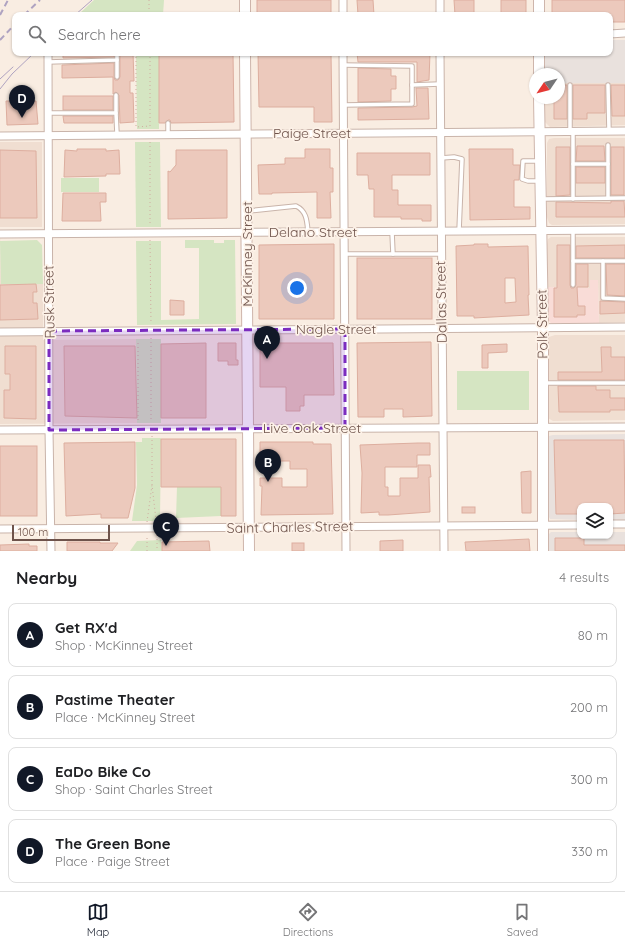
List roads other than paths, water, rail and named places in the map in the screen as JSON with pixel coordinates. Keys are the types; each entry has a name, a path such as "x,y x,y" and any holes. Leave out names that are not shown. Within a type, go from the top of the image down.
{"street":[{"path":"245,0 245,12"},
{"path":"343,0 343,12"},
{"path":"440,0 440,12"},
{"path":"539,0 539,12"},
{"path":"613,34 625,33"},
{"name":"Rusk Street","path":"48,56 49,430 52,551"},
{"name":"McKinney Street","path":"245,56 249,551"},
{"path":"343,56 346,551"},
{"name":"Dallas Street","path":"440,56 444,551"},
{"path":"539,56 539,68"},
{"name":"Polk Street","path":"539,104 543,383 543,551"},
{"name":"Paige Street","path":"0,136 625,131"},
{"name":"Delano Street","path":"0,234 625,230"},
{"name":"Nagle Street","path":"0,332 345,328 542,329 625,327"},
{"name":"Live Oak Street","path":"0,430 625,427"},
{"path":"613,524 625,524"},
{"name":"Saint Charles Street","path":"0,529 577,525"}],"lane":[{"path":"117,56 117,77"},
{"path":"48,62 117,60"},
{"path":"343,65 412,66 412,104 344,105"},
{"path":"412,86 440,84"},
{"path":"570,85 573,199"},
{"path":"608,85 609,131"},
{"path":"116,95 117,134"},
{"path":"48,113 116,113"},
{"path":"168,123 168,134"},
{"path":"608,145 608,198"},
{"path":"441,158 454,157 462,159 460,231"},
{"path":"540,161 523,161 522,179 528,181 540,181"},
{"path":"573,164 608,164"},
{"path":"540,199 625,198"},
{"path":"246,211 296,206 300,207 306,215 308,232"},
{"path":"573,230 573,285"},
{"path":"392,232 393,254"},
{"path":"344,254 441,254"},
{"path":"573,261 625,261"},
{"path":"603,261 603,298 625,299"},
{"path":"543,383 625,383"}],"tram line":[{"path":"78,12 92,0"},
{"path":"0,89 12,74 31,56"},
{"path":"0,79 13,67"}],"railway":[{"path":"0,15 8,0"},
{"path":"27,12 40,0"},
{"path":"0,40 12,27"}],"place":[{"name":"The Green Bone","path":"22,118"},
{"name":"Get RX'd","path":"267,359"},
{"name":"Pastime Theater","path":"268,482"},
{"name":"EaDo Bike Co","path":"166,546"}]}
